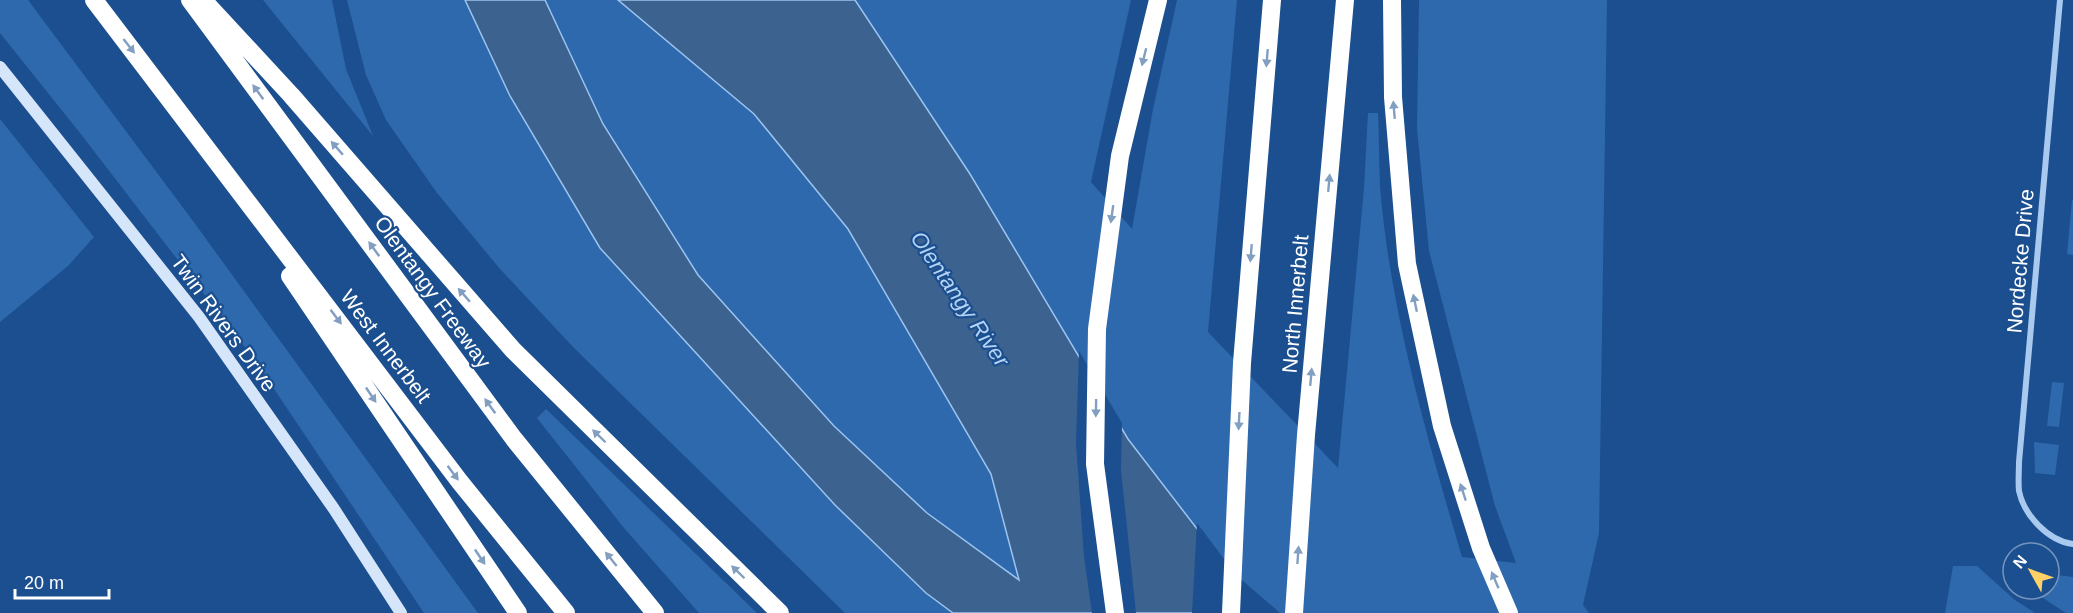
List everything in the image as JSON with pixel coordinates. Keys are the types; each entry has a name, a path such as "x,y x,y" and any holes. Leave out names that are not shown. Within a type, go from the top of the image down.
{"highway":[{"path":"94,0 173,103 518,613"},
{"name":"Olentangy Freeway","path":"190,0 514,439 651,609"},
{"path":"203,0 291,95 513,350 780,613"},
{"path":"1115,613 1095,464 1097,329 1120,156 1158,0"},
{"path":"1231,613 1242,363 1272,0"},
{"name":"North Innerbelt","path":"1294,613 1306,435 1345,0"},
{"path":"1392,0 1393,98 1407,264 1442,426 1481,548 1509,613"},
{"name":"West Innerbelt","path":"173,103 460,482 566,613"}],"main road":[{"name":"Twin Rivers Drive","path":"0,67 199,317 334,509 401,613"}],"street":[{"name":"Nordecke Drive","path":"2060,0 2019,462 2019,491 2033,522 2063,543 2073,544"}],"shaded area":[{"path":"0,0 28,0 193,221 478,613 424,613 254,359 0,33"},
{"path":"263,0 332,0 346,69 373,136"},
{"path":"347,0 465,0 510,96 600,248 835,505 926,593 953,613 845,613 574,348 500,269 437,193 386,120 366,75"},
{"path":"545,0 618,0 754,114 848,229 991,474 1020,580 927,513 834,426 698,275 603,124"},
{"path":"855,0 1131,0 1091,182 1132,229 1153,109 1177,0 1237,0 1208,332 1338,468 1364,188 1368,113 1378,113 1380,186 1392,280 1423,420 1462,557 1516,563 1495,506 1429,251 1417,129 1419,0 1607,0 1599,533 1583,605 1589,613 1277,613 1234,577 1128,439 970,174"},
{"path":"0,119 94,237 68,266 0,322"},
{"path":"2073,200 2073,255 2067,254"},
{"path":"2052,382 2064,383 2059,427 2047,426"},
{"path":"546,409 757,613 699,613 624,528 537,418"},
{"path":"2034,442 2059,445 2055,475 2035,473"},
{"path":"1953,566 1977,566 2001,587 2001,601 2017,601 2035,613 1945,613"},
{"path":"2061,576 2073,577 2073,613 2066,613 2048,601 2061,601"}],"water":[{"name":"Olentangy River","path":"465,0 545,0 603,124 698,275 834,426 927,513 1019,580 991,474 848,229 754,114 618,0 855,0 970,174 1128,439 1234,577 1277,613 953,613 926,593 835,505 600,248 510,96"}],"pier":[{"path":"1079,351 1122,423 1121,470 1136,613 1092,613 1084,557 1076,443"},
{"path":"1197,523 1236,575 1280,613 1192,613"}]}
